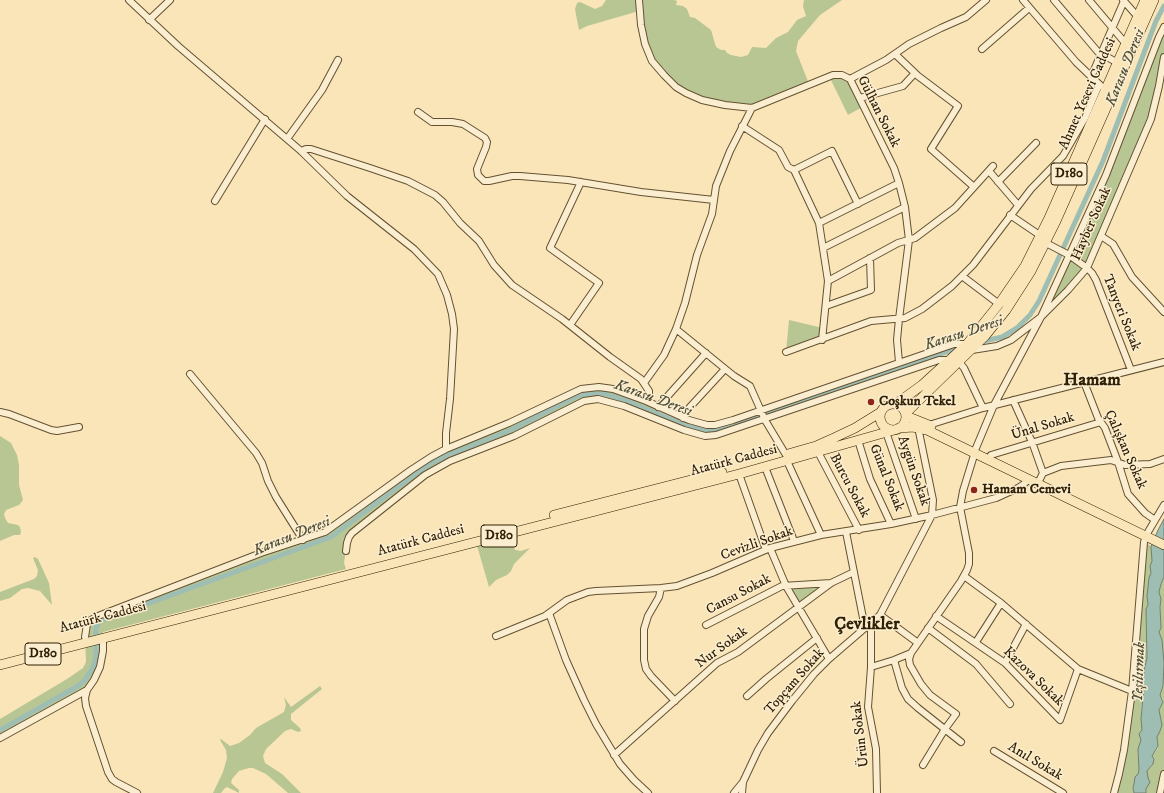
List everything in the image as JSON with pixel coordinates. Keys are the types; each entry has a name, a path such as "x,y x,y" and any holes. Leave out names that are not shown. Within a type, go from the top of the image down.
{"highway":[{"name":"Ahmet Yesevi Caddesi","path":"971,344 985,336 1019,291 1031,271 1103,87 1118,63 1145,0"},
{"name":"Ahmet Yesevi Caddesi","path":"906,415 971,344 1043,239 1154,0"},
{"name":"Ahmet Yesevi Caddesi","path":"896,404 957,359"},
{"name":"Atatürk Caddesi","path":"103,635 765,467 836,438 881,412 887,405 896,404"},
{"path":"896,404 902,407 906,415 929,425 1029,479 1040,478"},
{"path":"881,412 880,420 886,428 893,430 904,423 906,415"},
{"name":"Atatürk Caddesi","path":"0,665 103,635 551,516 738,469 818,452 893,430 918,428 927,430 975,450"},
{"path":"975,450 991,455 1040,478 1148,534 1164,540"},
{"path":"1148,534 1164,545"},
{"name":"Atatürk Caddesi","path":"0,660 85,640"}],"street":[{"path":"128,0 178,46 301,151 347,196 414,250 434,269 441,278 452,314 454,329 446,449"},
{"path":"149,20 170,0"},
{"name":"Gülhan Sokak","path":"639,0 641,25 647,52 652,61 670,82 686,93 702,100 725,105 752,108 833,75 842,75 850,79 894,168 905,208 909,240 897,340 899,362"},
{"path":"850,79 886,60 909,44 966,17 986,0"},
{"path":"1054,0 1101,54 1118,63"},
{"path":"1089,0 1126,44"},
{"path":"1091,77 1124,1 1138,17"},
{"path":"786,352 871,321 905,318 922,309 944,294 973,265 1018,205 1067,151 1103,87 1076,62 1026,3 982,49"},
{"path":"85,640 87,624 98,616 261,553 325,532 333,528 418,465 446,449 509,423 581,389 593,387 607,388 646,401 683,418 707,425 715,425 954,344 997,346 1005,343 1019,335 1041,317 1068,254 1106,175 1164,27"},
{"path":"895,54 958,106 931,149 974,187"},
{"name":"Hayber Sokak","path":"960,507 975,450 994,405 1041,317 1068,290 1087,268 1151,119 1160,86 1164,57"},
{"path":"287,139 322,90 338,60"},
{"path":"860,98 904,85 915,72"},
{"path":"644,383 664,355 676,328 685,303 697,255 712,214 716,186 723,167 752,108"},
{"path":"418,112 432,122 452,122 463,124 485,138 487,143 486,147 477,169 478,176 484,181 516,176 568,180 641,192 714,200"},
{"path":"215,201 265,119"},
{"path":"742,126 778,149 788,167 794,170 819,223 828,281 822,340"},
{"path":"998,182 1036,143"},
{"path":"301,151 306,149 311,150 408,181 429,192 443,202 460,223 475,237 494,265 512,285 570,325 644,383 649,394 646,401"},
{"path":"794,170 832,151 858,204"},
{"path":"828,281 898,243 915,238 960,203 993,166"},
{"path":"989,171 1018,205"},
{"path":"570,325 599,283 550,248 581,182"},
{"path":"819,223 899,183"},
{"path":"823,248 905,208"},
{"name":"Tanyeri Sokak","path":"1010,215 1087,268 1096,280 1131,370"},
{"path":"1101,236 1113,244 1137,283 1164,312"},
{"path":"826,306 871,290 870,258"},
{"path":"962,276 999,304"},
{"path":"676,328 725,369 750,386 765,420 787,458 821,535"},
{"path":"658,406 706,353"},
{"path":"346,551 349,537 352,533 431,472 450,461 514,436 584,401 598,399 624,406 684,430 705,436 724,434 939,360 957,359 964,368 983,408"},
{"path":"929,425 994,405 1164,362"},
{"path":"683,418 690,407 725,369"},
{"path":"190,374 256,453 262,463 276,497 303,540"},
{"name":"Çalışkan Sokak","path":"1084,382 1098,418 1105,428 1128,494 1145,513 1155,520"},
{"path":"1013,400 1032,442 1040,478 1052,469 1068,465 1111,460 1125,465 1150,464 1164,459"},
{"path":"0,412 56,431 79,427"},
{"name":"Ünal Sokak","path":"991,455 1101,422"},
{"path":"918,428 933,500 932,515"},
{"name":"Aygün Sokak","path":"893,430 916,519"},
{"name":"Günal Sokak","path":"858,440 870,478 892,524"},
{"name":"Burcu Sokak","path":"818,452 859,530"},
{"path":"765,467 794,542"},
{"path":"740,474 768,549 786,586 829,659"},
{"name":"Cevizli Sokak","path":"496,636 549,613 567,600 592,592 677,586 696,580 768,549 821,535 859,530 932,515 1006,494 1024,484 1029,479"},
{"path":"1114,793 1124,750 1132,691 1144,542 1164,505"},
{"path":"923,765 956,714 930,695 921,684 910,665 909,659 911,653 964,576 969,564 970,557 960,507"},
{"name":"Topçam Sokak","path":"742,793 743,782 758,750 768,733 802,688 829,659 880,615 932,515"},
{"path":"846,532 865,628"},
{"name":"Nur Sokak","path":"614,755 717,663 738,652 831,584 854,572"},
{"path":"964,576 1001,603 1078,669 1132,691"},
{"name":"Cansu Sokak","path":"706,625 782,586 831,584"},
{"path":"661,588 659,597 648,616 644,629 644,660 645,668 650,676 675,701"},
{"path":"976,642 1001,603"},
{"path":"549,613 566,660 583,699 614,755 630,776 648,793"},
{"path":"880,615 918,643"},
{"name":"Kazova Sokak","path":"936,616 976,642 1004,663 1060,720 1078,669"},
{"name":"Ürün Sokak","path":"871,624 871,668 868,707 876,748 877,793"},
{"path":"1004,663 1026,624"},
{"path":"928,628 976,664 1010,704"},
{"path":"103,635 104,651 100,667 87,690 85,698 86,706 109,774 116,782 138,793"},
{"path":"747,696 818,638"},
{"path":"871,668 911,653"},
{"path":"894,660 902,688 908,699 961,742"},
{"path":"0,738 87,690"},
{"name":"Anıl Sokak","path":"994,751 1063,793"},
{"path":"1160,793 1164,774"},
{"path":"734,793 743,782"}],"green space":[{"path":"606,0 677,1 676,5 683,6 687,9 690,17 695,18 711,30 716,47 721,50 725,50 731,55 741,57 748,55 752,47 766,48 776,38 788,32 797,20 806,16 803,6 804,0 842,0 820,15 798,41 796,51 809,84 759,105 733,106 686,93 652,61 639,11 587,26 579,30 575,9 577,3 580,2 595,9 602,6"},
{"path":"1164,27 1164,57 1155,105 1087,268 1041,317 1099,191"},
{"path":"829,76 846,76 864,106 848,115"},
{"path":"789,320 823,328 822,340 786,352"},
{"path":"599,387 660,408 655,418 624,406 588,400 437,468 355,530 347,543 344,563 346,569 103,632 103,651 91,685 0,738 0,719 83,668 86,662 85,637 92,618 325,532 418,465 566,395"},
{"path":"0,436 11,443 17,455 19,465 19,485 23,500 19,505 6,510 4,514 8,523 18,525 20,527 20,535 14,535 0,541"},
{"path":"510,533 515,550 521,551 530,548 514,564 511,571 507,575 496,580 489,587 476,542"},
{"path":"1144,542 1151,546 1153,558 1147,596 1148,605 1146,609 1147,658 1144,670 1141,712 1142,730 1139,734 1141,740 1138,749 1139,770 1133,787 1134,793 1114,793 1124,750"},
{"path":"35,557 38,559 49,583 52,605 40,591 28,588 22,589 10,598 0,601 0,592 34,579 37,576 38,570 33,558"},
{"path":"1164,577 1164,663 1162,640 1159,632 1161,628 1161,599 1159,592"},
{"path":"831,583 799,606 786,586"},
{"path":"1164,668 1164,774 1160,793 1146,793 1147,771 1152,766 1154,759 1152,756 1158,748 1157,737 1162,722 1159,710 1163,699 1160,695 1163,686"},
{"path":"320,686 322,689 291,714 291,720 300,728 301,731 298,732 291,729 285,731 266,749 263,756 265,763 282,774 301,793 288,793 266,774 253,768 249,768 239,771 232,779 231,783 239,790 239,793 227,787 221,793 213,793 223,772 227,758 226,750 220,740 221,739 230,746 239,743 250,735 256,728 284,712 286,705 284,697 291,707"}],"water":[{"path":"1164,519 1164,577 1159,592 1161,599 1161,628 1159,632 1162,640 1164,663 1163,686 1160,695 1163,702 1159,710 1162,725 1157,737 1158,746 1152,756 1154,759 1153,764 1147,771 1150,782 1146,789 1146,793 1134,793 1133,787 1135,777 1139,770 1138,749 1141,740 1139,734 1142,730 1141,719 1144,670 1147,658 1146,609 1148,605 1147,596 1151,573 1150,566 1152,561 1151,547"}],"waterway":[{"name":"Karasu Deresi","path":"980,342 1002,337 1017,328 1030,315 1039,301 1103,161 1156,21 1164,6"},
{"name":"Karasu Deresi","path":"0,730 78,686 85,680 95,662 96,627 100,621 331,537 414,475 434,462 511,430 577,396 594,393 606,394 627,401 687,426 706,431 716,430 735,425 961,347"}],"place":[{"name":"Coşkun Tekel","path":"871,402"},
{"name":"Hamam Cemevi","path":"974,490"}],"district":[{"name":"Hamam","path":"1092,381"},
{"name":"Çevlikler","path":"867,625"}],"water label":[{"name":"Yeşilırmak","path":"1140,672"}]}
